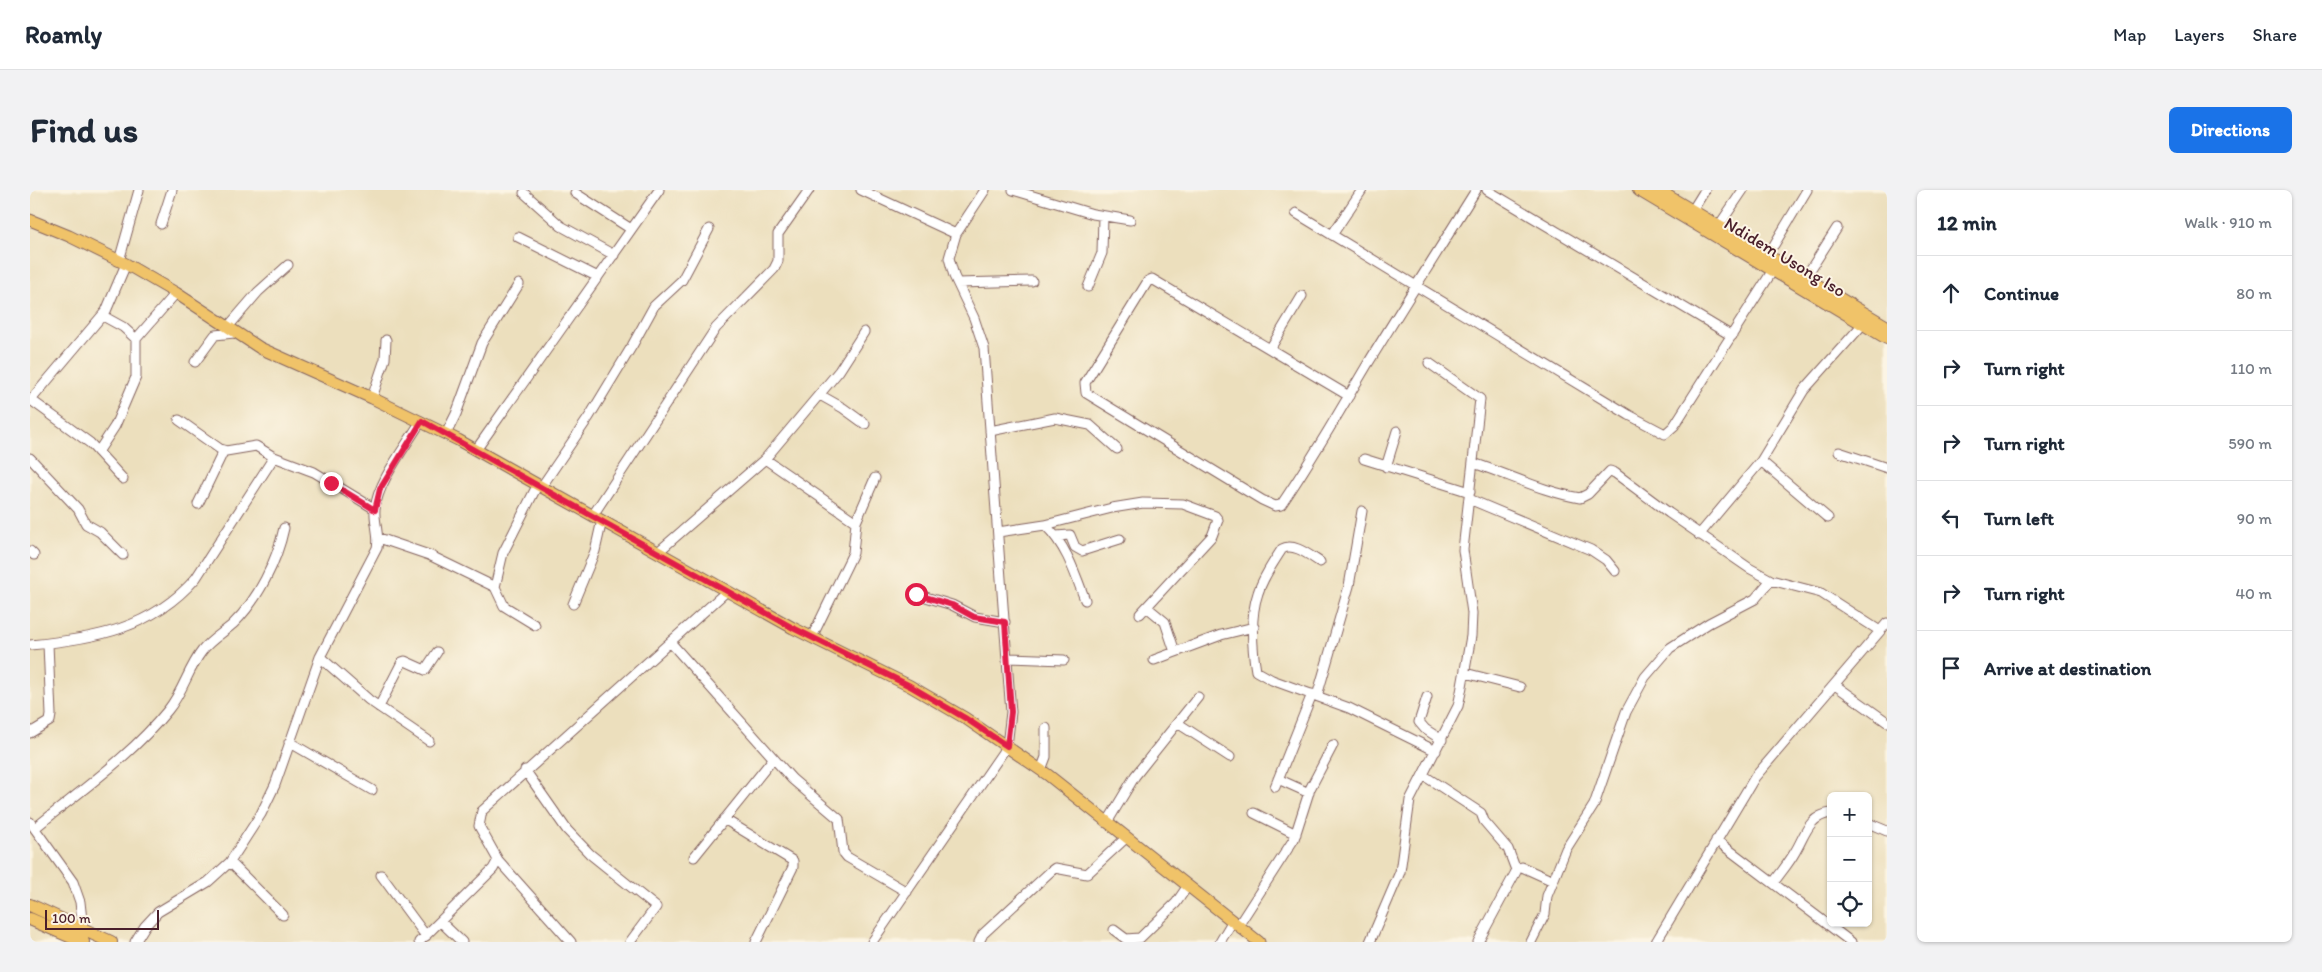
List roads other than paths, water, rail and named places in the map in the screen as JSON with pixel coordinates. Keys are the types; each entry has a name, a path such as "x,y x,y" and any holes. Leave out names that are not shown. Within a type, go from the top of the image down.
{"highway":[{"name":"Ndidem Usong Iso","path":"1639,190 1887,338"},
{"name":"Ndidem Usong Iso","path":"1657,190 1718,228 1886,323"},
{"path":"30,905 83,936"},
{"path":"30,918 83,936 111,942"}],"main road":[{"path":"30,220 69,236 123,263 176,293 260,348 422,421 540,485 727,591 812,637 910,686 965,718 1042,770 1259,942"}],"street":[{"path":"123,479 98,452 32,396 102,316 123,263 139,190"},
{"path":"161,224 172,190"},
{"path":"476,450 659,190"},
{"path":"573,604 595,551 597,517 716,328 774,269 778,261 778,234 809,190"},
{"path":"861,190 956,234"},
{"path":"1013,190 1103,216 1130,220"},
{"path":"1332,235 1362,190"},
{"path":"1349,396 1152,279 1148,281 1085,383 1084,388 1086,393 1262,500 1275,506 1281,505 1292,490 1349,396 1416,284 1476,190"},
{"path":"1488,190 1732,336"},
{"path":"1692,211 1705,190"},
{"path":"1718,228 1742,190"},
{"path":"1774,245 1807,190"},
{"path":"872,942 1007,746 1011,712 1008,658 984,348 950,258 956,234 984,191"},
{"path":"524,192 561,226 614,255"},
{"path":"575,193 631,229"},
{"path":"1296,213 1662,434 1668,433 1674,426 1773,270"},
{"path":"1088,287 1102,253 1103,216"},
{"path":"1805,278 1837,228"},
{"path":"535,625 504,606 495,587 503,553 540,485 594,409 654,306 682,280 709,229"},
{"path":"518,237 598,277"},
{"path":"195,362 215,336 231,330 258,292 288,266"},
{"path":"958,283 1032,281"},
{"path":"446,434 456,414 482,343 519,284"},
{"path":"98,452 115,426 136,377 136,339 176,293"},
{"path":"1270,348 1302,296"},
{"path":"102,316 123,327 136,339"},
{"path":"1699,535 1761,461 1804,390 1863,324"},
{"path":"658,552 764,459 840,370 864,332"},
{"path":"372,398 385,359 386,340"},
{"path":"1370,942 1400,872 1410,800 1458,706 1465,673 1472,620 1463,560 1480,399 1429,363"},
{"path":"820,395 843,408 865,424"},
{"path":"990,431 1055,418 1090,425 1117,449"},
{"path":"179,420 224,450 256,446 274,457 314,472 375,510"},
{"path":"135,942 145,926 158,912 208,882 230,862 269,800 320,656 373,558 379,538 375,510 380,489 422,421"},
{"path":"1386,467 1397,430"},
{"path":"198,504 224,450"},
{"path":"1839,452 1887,468"},
{"path":"30,645 80,641 135,624 182,595 196,578 274,457"},
{"path":"30,458 78,509 86,524 100,532 123,555"},
{"path":"764,459 856,522"},
{"path":"1364,459 1469,496 1590,550 1606,560 1615,571"},
{"path":"1761,461 1828,518"},
{"path":"1473,463 1513,476 1550,492 1580,498 1599,484 1606,473 1610,471 1615,473 1699,535 1771,580 1821,593 1880,631"},
{"path":"812,637 853,553 856,522 875,478"},
{"path":"998,532 1143,503 1183,504 1215,516 1218,520 1217,527 1212,536 1144,611 1165,622 1175,652"},
{"path":"1309,793 1276,783 1315,695 1349,586 1362,511"},
{"path":"1045,524 1056,536 1073,566 1085,600"},
{"path":"83,936 80,902 73,882 32,825 120,759 168,711 180,694 200,654 233,624 250,603 274,560 284,528"},
{"path":"1056,536 1070,535 1075,548 1082,551 1120,539"},
{"path":"379,538 429,555 495,587"},
{"path":"1320,562 1293,547 1286,546 1282,548 1264,577 1257,595 1254,627 1256,672 1272,680 1349,708 1436,751"},
{"path":"1531,942 1545,914 1547,896 1566,849 1594,805 1626,712 1646,677 1670,648 1708,623 1755,599 1771,580"},
{"path":"571,942 498,860 479,826 479,818 482,811 525,770 554,748 727,591"},
{"path":"916,594 947,603 974,617 1005,622"},
{"path":"1656,942 1755,777 1887,623"},
{"path":"1154,660 1221,635 1254,627"},
{"path":"671,642 773,759 792,779 839,820 846,857 907,892"},
{"path":"30,733 50,721 48,644"},
{"path":"379,707 402,662 406,661 425,670 437,652"},
{"path":"320,656 379,707 429,740"},
{"path":"1008,658 1064,660"},
{"path":"1465,673 1520,687"},
{"path":"1835,685 1887,722"},
{"path":"1108,821 1135,776 1179,724 1198,697"},
{"path":"1427,697 1419,722 1425,729 1442,740"},
{"path":"1179,724 1230,757"},
{"path":"1042,770 1046,757 1046,728"},
{"path":"289,742 372,790"},
{"path":"1220,942 1235,924 1296,834 1309,793 1333,745"},
{"path":"694,857 773,759"},
{"path":"525,770 567,830 590,854 656,907 633,941"},
{"path":"1423,774 1481,813 1484,821 1508,849 1516,870"},
{"path":"1254,813 1296,834"},
{"path":"1774,882 1795,852 1808,826 1820,815 1827,813"},
{"path":"724,819 793,861 793,867 756,942"},
{"path":"1872,825 1887,832"},
{"path":"978,942 983,934 1055,868 1087,874 1128,837"},
{"path":"1716,840 1851,942"},
{"path":"381,875 423,939 493,869 498,860"},
{"path":"230,862 282,914"},
{"path":"1478,942 1516,870 1522,867 1553,882"},
{"path":"1114,930 1130,940 1140,938 1176,903 1188,887"},
{"path":"441,922 462,942"}]}
